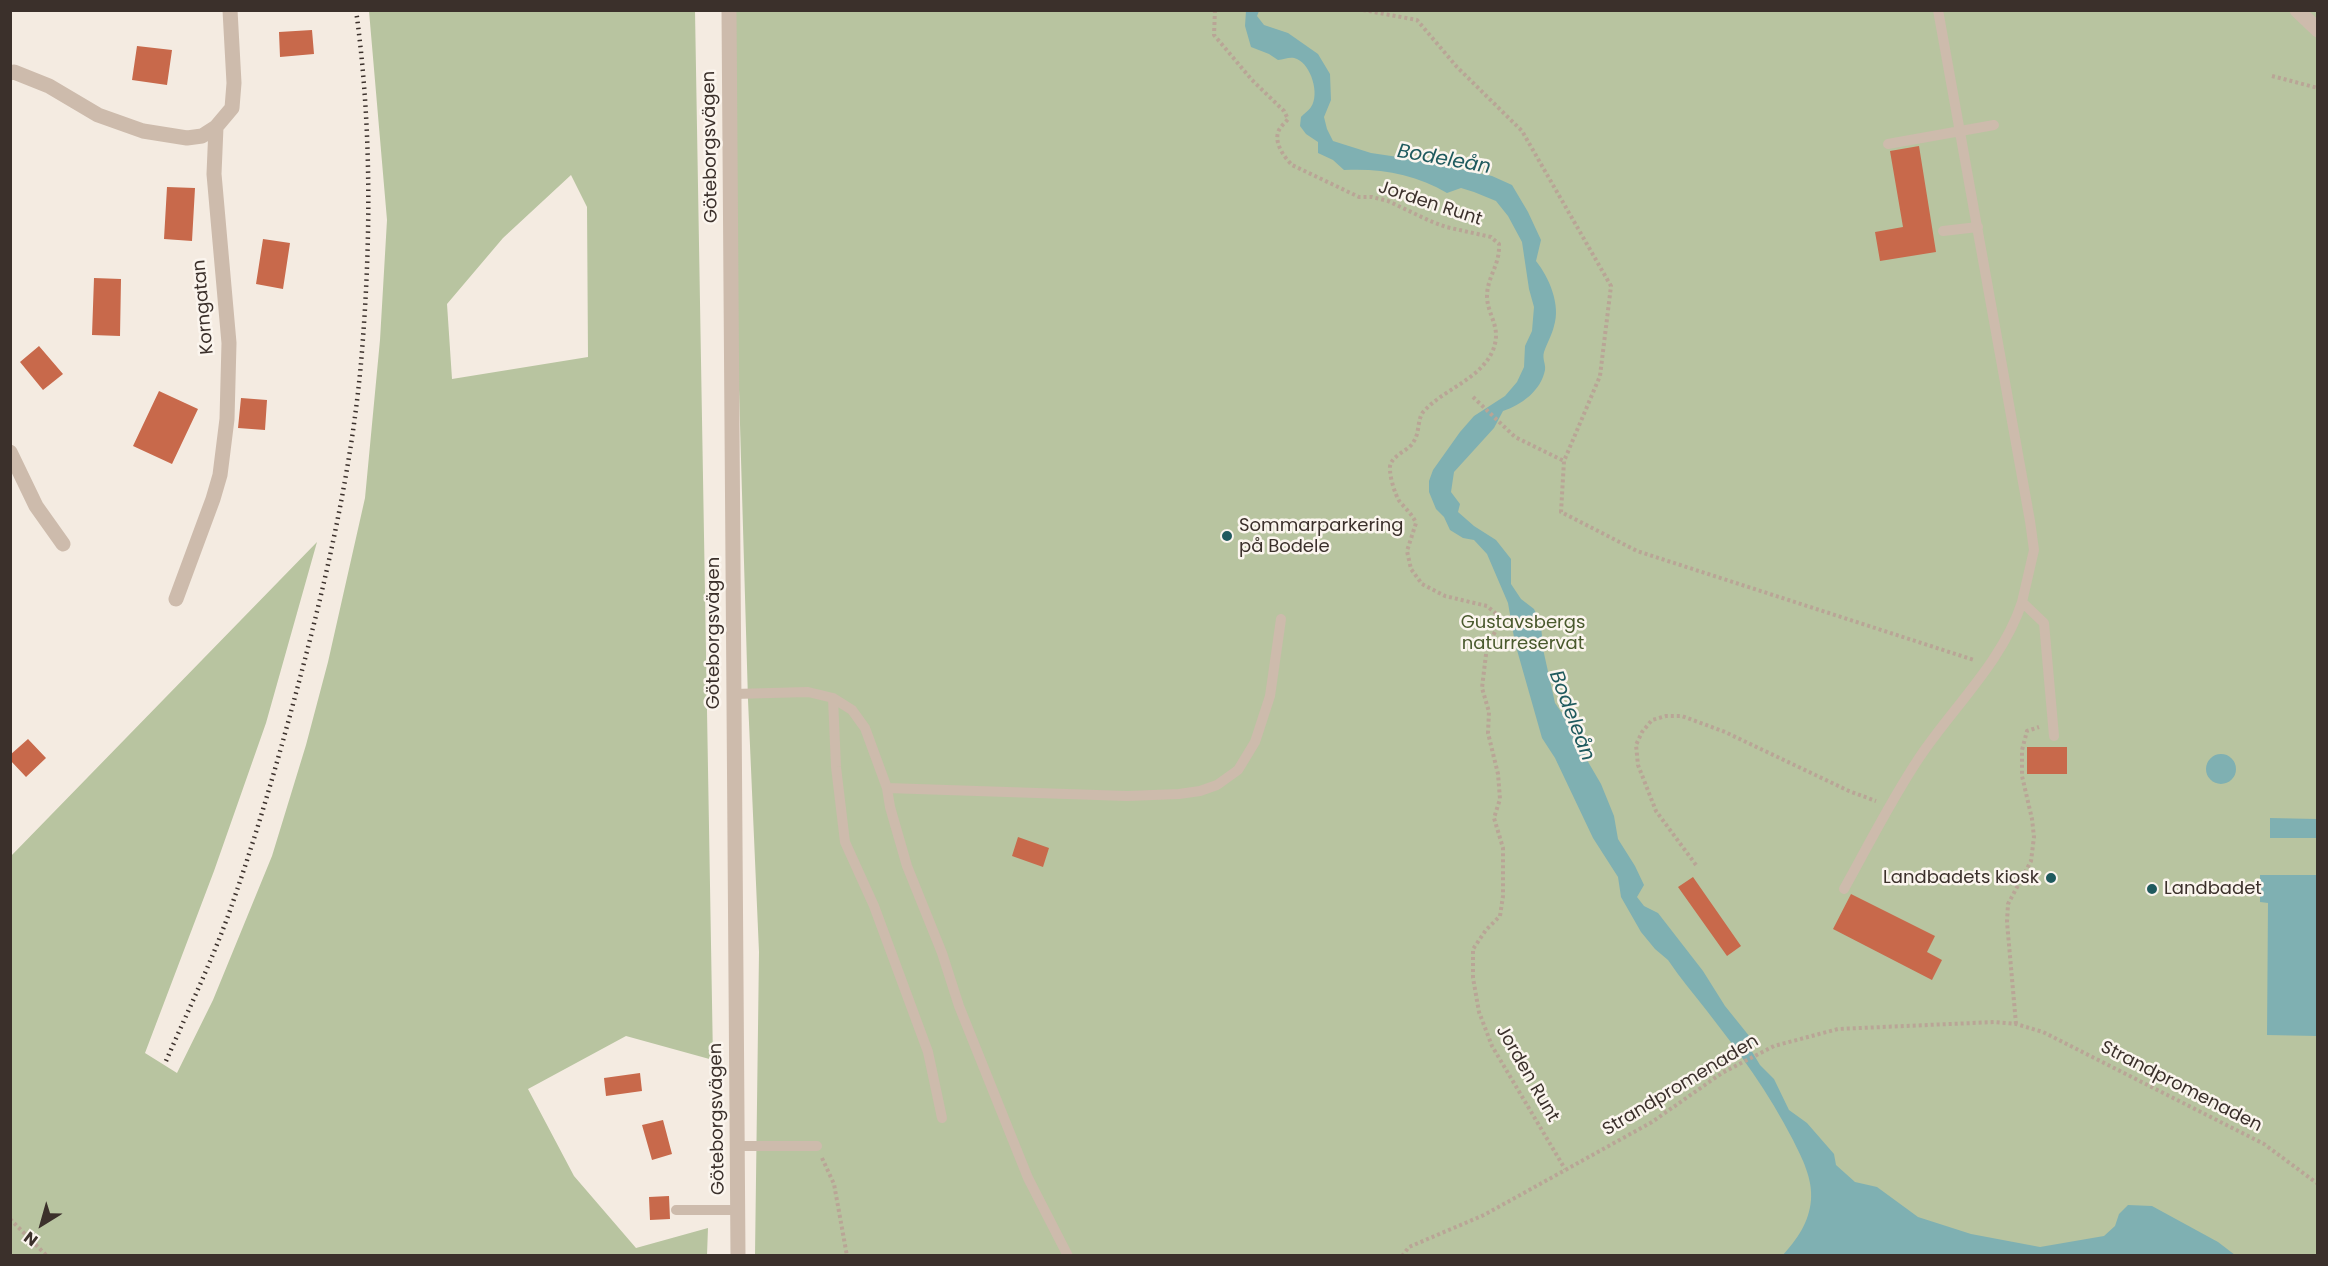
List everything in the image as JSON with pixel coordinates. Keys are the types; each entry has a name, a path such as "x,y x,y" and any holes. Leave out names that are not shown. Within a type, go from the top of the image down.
{"street":[{"path":"10,73 14,72 49,86 98,116 143,130 187,138 202,136 216,127 232,108 234,83 230,10"},
{"name":"Göteborgsvägen","path":"729,10 738,1256"},
{"path":"2297,10 2318,30"},
{"name":"Korngatan","path":"176,599 216,491 227,419 229,343 214,174 216,127"},
{"path":"10,452 36,507 63,544"}],"lane":[{"path":"1844,890 1919,758 1988,665 2017,616 2034,550 1938,10"},
{"path":"1888,144 1994,125"},
{"path":"1943,231 1978,227"},
{"path":"2022,602 2044,623 2054,736"},
{"path":"887,788 1127,796 1179,794 1217,785 1238,770 1255,742 1269,696 1281,620"},
{"path":"734,694 808,692 833,698 852,710 865,728 887,788 890,807 907,866 942,953 959,1006 1028,1178 1068,1256"},
{"path":"833,698 836,767 845,842 874,906 928,1052 942,1118"},
{"path":"737,1146 817,1146"},
{"path":"676,1210 738,1210"}],"path":[{"name":"Jorden Runt","path":"1215,10 1214,35 1251,80 1284,111 1288,119 1279,130 1277,142 1284,157 1292,165 1359,197 1372,196 1388,201 1446,227 1491,237 1499,244 1500,257 1488,284 1487,300 1494,318 1496,336 1492,351 1472,375 1452,387 1422,413 1414,442 1391,462 1389,474 1398,500 1412,513 1416,523 1407,551 1411,569 1422,584 1445,596 1487,606 1500,617 1487,646 1482,688 1489,712 1488,733 1498,774 1500,799 1494,818 1503,848 1503,896 1500,916 1486,930 1473,949 1473,978 1479,1012 1492,1046 1565,1169"},
{"path":"1363,10 1417,20 1457,67 1522,131 1611,286 1600,376 1564,461 1561,512 1637,551 1988,665"},
{"path":"2272,76 2318,88"},
{"path":"1473,397 1515,437 1564,461"},
{"path":"1696,865 1656,811 1638,765 1636,745 1642,732 1652,720 1666,716 1682,716 1725,732 1890,808"},
{"path":"2016,1024 2007,922 2008,904 2031,861 2034,837 2022,776 2022,750 2027,731 2053,723"},
{"name":"Strandpromenaden","path":"1401,1256 1409,1246 1484,1215 1652,1122 1722,1073 1774,1046 1838,1029 1951,1022 1995,1022 2016,1024 2043,1032 2264,1144 2318,1184"},
{"path":"817,1146 834,1184 847,1256"},
{"path":"10,1219 47,1256"}],"green space":[{"path":"369,11 695,11 713,1060 626,1036 528,1089 574,1176 636,1248 708,1228 707,1255 11,1255 11,856 317,542 266,723 214,871 145,1053 177,1073 213,1000 272,856 306,745 328,662 365,498 380,340 387,220","holes":["571,175 587,207 588,357 452,379 447,304 503,238"]},
{"name":"Gustavsbergs naturreservat","path":"728,11 2317,11 2317,1255 755,1255 759,952 748,700"}],"water":[{"name":"Bodeleån","path":"1246,11 1259,11 1257,16 1264,25 1288,33 1318,54 1330,74 1331,100 1324,117 1333,141 1371,153 1425,161 1492,176 1512,185 1528,212 1541,240 1536,261 1549,283 1556,309 1553,329 1545,349 1543,378 1535,391 1523,401 1503,411 1494,428 1454,472 1451,492 1460,504 1458,512 1496,540 1511,559 1511,584 1521,599 1534,609 1541,625 1543,649 1555,703 1582,742 1587,760 1601,784 1614,816 1618,839 1644,885 1637,897 1644,906 1658,913 1754,1042 1751,1050 1760,1065 1774,1079 1789,1110 1807,1123 1834,1154 1836,1165 1855,1182 1877,1187 1918,1217 1971,1234 2040,1247 2104,1236 2115,1226 2119,1214 2128,1205 2152,1206 2218,1242 2235,1255 1783,1255 1802,1230 1810,1208 1810,1184 1800,1154 1753,1073 1668,960 1641,932 1621,897 1618,877 1593,838 1555,758 1542,738 1515,643 1508,603 1487,554 1474,540 1463,538 1450,530 1444,517 1436,509 1429,492 1429,481 1433,470 1460,432 1474,416 1505,396 1517,382 1524,367 1525,346 1532,331 1534,307 1522,242 1508,216 1496,201 1461,188 1447,193 1423,181 1384,171 1344,170 1333,160 1318,153 1318,142 1306,134 1300,126 1301,117 1314,101 1313,80 1310,73 1297,59 1278,60 1251,47 1245,26"},
{"path":"2221,754 2227,755 2235,763 2235,775 2227,783 2221,784 2215,783 2207,775 2206,769 2207,763 2215,755"},
{"path":"2270,818 2317,819 2317,838 2270,838"},
{"path":"2260,875 2317,875 2317,1036 2267,1035 2268,903 2260,902"}],"building":[{"path":"312,30 314,54 280,57 279,32"},
{"path":"137,46 172,50 167,85 132,80"},
{"path":"1919,146 1936,252 1880,261 1875,232 1903,227 1890,151"},
{"path":"167,187 195,188 192,241 164,239"},
{"path":"263,239 290,243 283,289 256,284"},
{"path":"94,278 121,279 120,336 92,335"},
{"path":"39,346 63,374 43,390 20,362"},
{"path":"159,391 198,409 172,464 133,446"},
{"path":"241,398 267,400 265,430 238,428"},
{"path":"28,739 46,758 26,777 10,760 10,755"},
{"path":"2027,747 2067,747 2067,774 2027,774"},
{"path":"1018,837 1049,848 1043,867 1012,856"},
{"path":"1693,877 1741,946 1727,956 1678,887"},
{"path":"1851,894 1935,936 1927,952 1942,960 1932,980 1833,929"},
{"path":"640,1073 642,1091 606,1096 604,1078"},
{"path":"663,1120 672,1154 652,1160 642,1125"},
{"path":"669,1196 670,1219 650,1220 649,1197"}],"railway":[{"path":"166,1061 221,934 256,833 307,652 344,488 357,405 367,275 367,142 356,10"}],"place":[{"name":"Sommarparkering på Bodele","path":"1227,536"},
{"name":"Landbadets kiosk","path":"2051,878"},
{"name":"Landbadet","path":"2152,889"}]}
